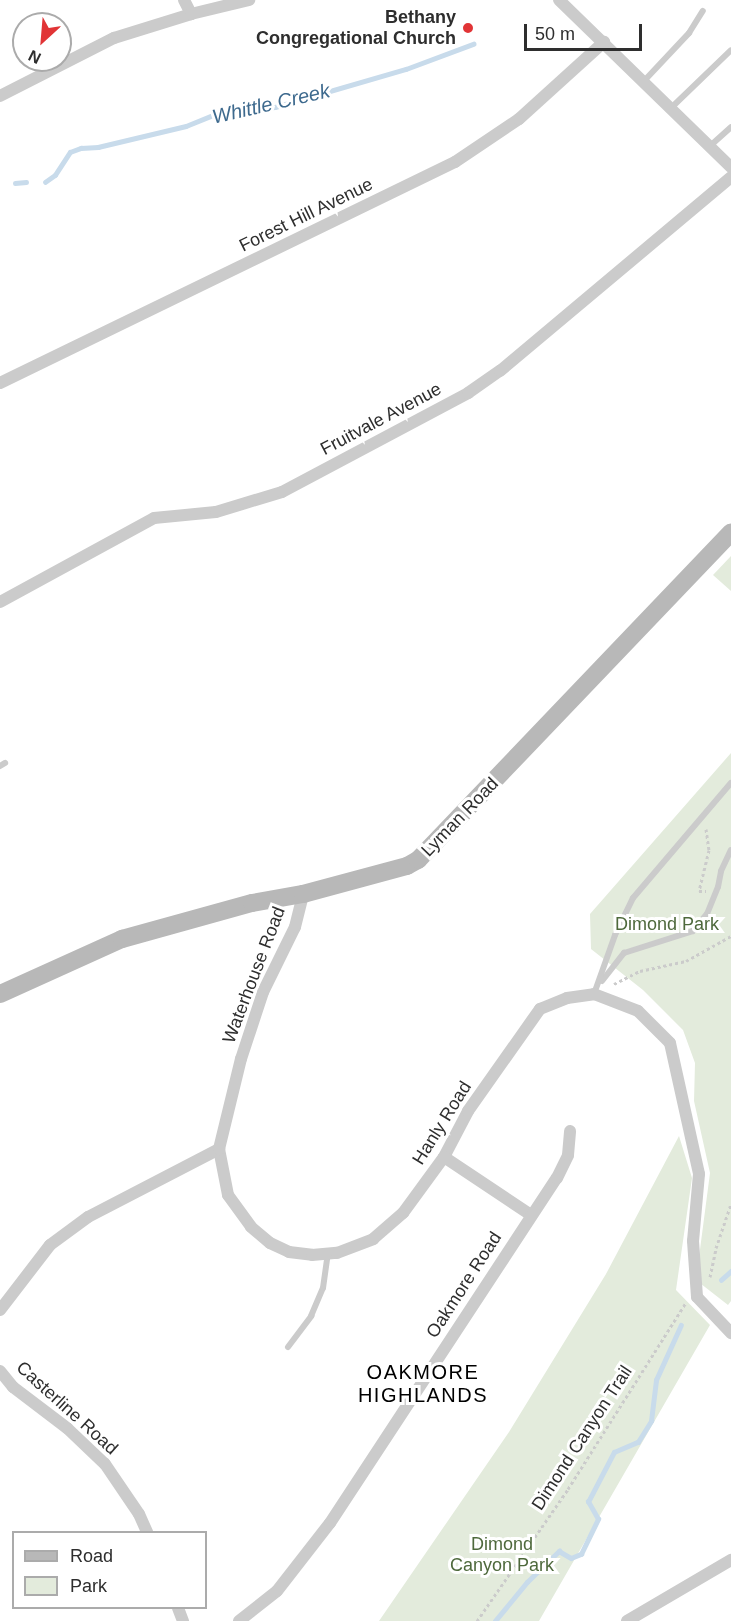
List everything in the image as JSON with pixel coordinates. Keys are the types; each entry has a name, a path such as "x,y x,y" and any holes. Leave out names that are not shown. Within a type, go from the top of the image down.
{"street":[{"path":"184,0 191,14"},
{"path":"0,96 114,38 191,14 249,0"},
{"path":"559,0 731,167"},
{"name":"Forest Hill Avenue","path":"0,383 455,162 519,119 604,42"},
{"name":"Fruitvale Avenue","path":"0,602 154,518 216,512 250,504 282,492 468,393 500,371 731,177"},
{"name":"Lyman Road","path":"0,994 122,939 252,903 303,894 406,866 427,853 731,532"},
{"name":"Waterhouse Road","path":"219,1149 241,1059 264,992 295,927 303,894"},
{"path":"594,994 638,1011 670,1043 699,1174 693,1241 697,1297 731,1333"},
{"name":"Hanly Road","path":"219,1149 228,1195 251,1227 270,1244 289,1252 329,1254 373,1239 403,1213 444,1157 468,1111 540,1009 567,998 594,994"},
{"name":"Oakmore Road","path":"239,1621 277,1591 330,1523 557,1178 568,1155 570,1131"},
{"path":"0,1310 50,1245 88,1217 219,1149"},
{"path":"444,1157 531,1215"},
{"name":"Casterline Road","path":"0,1371 13,1387 67,1428 105,1464 139,1514 146,1531"},
{"path":"627,1621 731,1560"}],"lane":[{"path":"644,81 689,33 703,11"},
{"path":"672,108 731,50"},
{"path":"710,146 731,127"},
{"path":"594,994 615,935 633,898 731,783"},
{"path":"594,994 624,953 693,931 707,914 718,887 720,871 731,850"},
{"path":"288,1347 311,1316 323,1288 329,1254"}],"path":[{"path":"704,815 709,850 699,891 712,890"},
{"path":"594,994 640,970 686,962 731,936"},
{"path":"710,1282 716,1248 731,1204"},
{"name":"Dimond Canyon Trail","path":"477,1621 568,1489 688,1299"}],"green space":[{"path":"731,556 731,591 713,575"},
{"name":"Dimond Park","path":"731,753 731,1301 728,1305 696,1280 710,1173 694,1101 695,1063 683,1030 643,990 591,949 590,914"},
{"name":"Dimond Canyon Park","path":"679,1136 692,1178 676,1290 710,1325 539,1621 379,1621 509,1432 606,1274"}],"waterway":[{"name":"Whittle Creek","path":"45,182 55,175 70,152 81,148 98,147 186,126 220,112 275,107 406,69 473,44"},
{"name":"Whittle Creek","path":"15,183 26,182"},
{"path":"721,1280 731,1271"},
{"path":"495,1621 527,1582 559,1551 571,1558 581,1554 598,1519 588,1502 614,1452 638,1442 651,1421 656,1380 681,1325"}],"place":[{"name":"Bethany Congregational Church","path":"468,28"}],"district":[{"name":"OAKMORE HIGHLANDS","path":"423,1384"}]}
